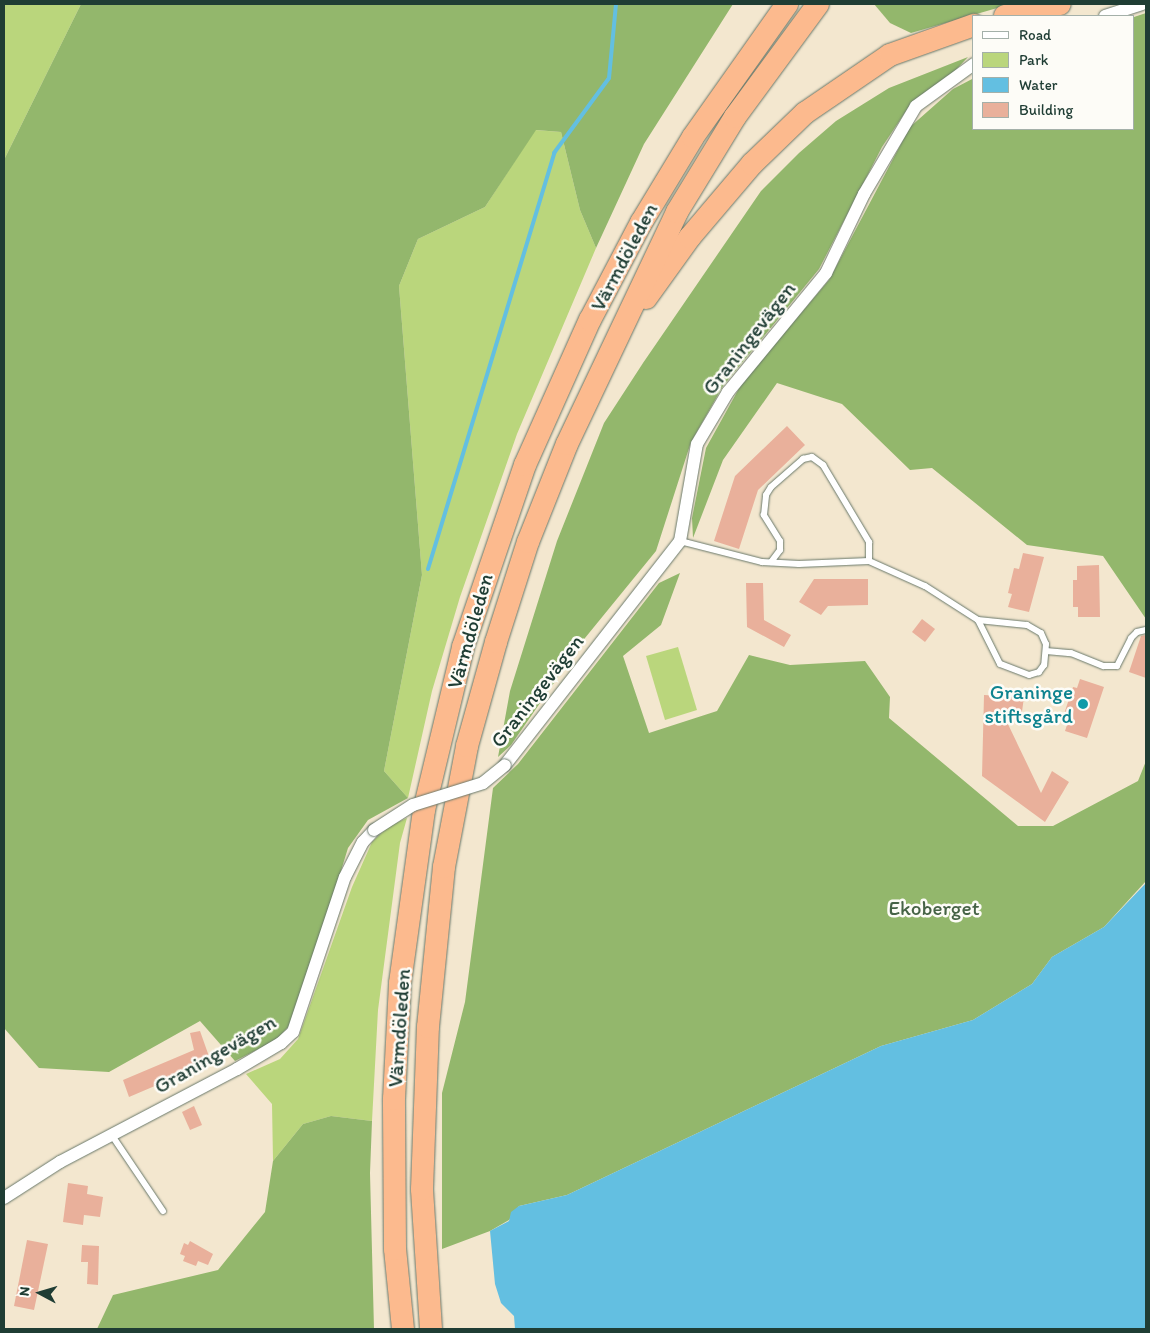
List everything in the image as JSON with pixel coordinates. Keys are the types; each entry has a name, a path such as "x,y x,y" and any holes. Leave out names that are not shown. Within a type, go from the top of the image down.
{"highway":[{"name":"Värmdöleden","path":"403,1329 395,1249 394,1099 400,983 424,810 464,647 525,465 559,383 642,222 693,137 786,4"},
{"name":"Värmdöleden","path":"431,1329 422,1189 423,1100 444,866 468,746 499,633 528,542 567,444 609,348 677,212 735,116 818,4"},
{"path":"1010,15 1060,4"},
{"path":"609,348 690,237 752,164 805,113 890,55 972,26"}],"street":[{"path":"1108,15 1142,4"},
{"name":"Graningevägen","path":"4,1198 18,1186 111,1134 237,1069 281,1043 293,1032 346,877 363,842 374,830 413,805 483,783 505,764 680,541 697,444 728,392 826,273 864,194 916,106 972,65"}],"lane":[{"path":"771,562 780,550 780,541 764,515 766,494 771,487 803,459 812,457 823,465 869,542 869,561"},
{"path":"680,541 771,562 799,564 869,561 925,586 978,620 1027,626 1041,633 1046,651 1040,672 1029,675 1009,670 994,656 978,620"},
{"path":"1046,651 1071,653 1104,666 1117,666 1131,638 1137,632 1146,630"},
{"path":"111,1134 163,1211"}],"green space":[{"path":"4,4 81,4 4,160"},
{"path":"81,4 733,4 644,144 596,248 580,210 561,132 536,130 485,207 418,239 399,286 422,575 384,771 408,798 368,820 348,848 298,1010 289,1026 276,1040 235,1061 200,1021 109,1072 39,1068 4,1028 4,160"},
{"path":"874,4 1011,4 911,33 890,23"},
{"path":"1146,13 1146,619 1103,556 1027,545 932,468 910,470 842,404 777,383 723,460 693,538 692,518 706,448 742,383 829,280 910,127 953,89 972,79 972,130 1135,130 1135,17"},
{"path":"968,57 949,77 910,105 882,147 819,269 723,386 691,442 656,551 585,638 511,745 498,757 510,691 557,541 604,423 643,363 761,191 799,153 836,121 889,88"},
{"path":"535,130 561,132 580,210 596,248 517,434 460,597 432,691 408,798 384,771 422,575 399,286 418,239 485,207"},
{"name":"Ekoberget","path":"680,573 661,625 623,656 649,733 717,711 749,655 790,665 865,661 890,697 889,718 1018,826 1053,826 1138,781 1146,761 1146,881 1104,927 1052,957 1032,984 973,1020 881,1046 567,1195 519,1206 509,1220 490,1231 442,1249 442,1093 465,1002 493,788 518,764 659,583"},
{"path":"678,647 697,710 665,720 646,656"},
{"path":"407,818 400,843 378,1010 372,1121 331,1116 303,1124 273,1161 272,1104 246,1074 280,1059 298,1039 352,887 372,842 389,826"},
{"path":"331,1116 372,1121 370,1173 374,1329 97,1329 113,1295 218,1270 265,1212 273,1161 303,1124"}],"water":[{"path":"1146,883 1146,1329 515,1329 514,1316 501,1303 495,1284 490,1231 509,1221 511,1212 519,1206 567,1195 881,1046 973,1020 1032,984 1052,957 1104,927"}],"building":[{"path":"787,426 805,445 758,490 739,549 714,541 735,476"},
{"path":"1023,553 1044,557 1029,612 1008,607 1012,594 1008,593 1014,568 1019,569"},
{"path":"1099,565 1100,617 1078,617 1078,607 1073,607 1073,580 1077,580 1077,566"},
{"path":"814,579 868,579 868,605 828,606 821,615 799,602"},
{"path":"746,583 763,583 764,620 791,635 784,647 747,627"},
{"path":"922,619 935,629 925,642 912,632"},
{"path":"1146,635 1146,678 1129,672 1141,636"},
{"name":"Graninge stiftsgård","path":"1080,679 1104,687 1087,738 1065,731 1068,722 1062,720 1073,687 1077,688"},
{"path":"984,695 1024,697 1021,719 1005,718 1041,793 1052,771 1069,782 1045,822 982,776"},
{"path":"200,1031 211,1062 129,1097 123,1080 194,1050 190,1033"},
{"path":"194,1106 202,1125 190,1130 182,1112"},
{"path":"68,1183 88,1186 87,1194 103,1197 100,1217 84,1215 83,1225 63,1222"},
{"path":"27,1240 48,1244 34,1310 14,1306"},
{"path":"190,1241 213,1254 208,1265 198,1261 196,1266 183,1261 185,1256 180,1254 184,1243 188,1245"},
{"path":"82,1245 99,1246 98,1285 87,1284 88,1262 81,1262"}],"waterway":[{"path":"428,569 554,153 609,78 616,4"}],"place":[{"name":"Graninge stiftsgård","path":"1083,704"}]}
